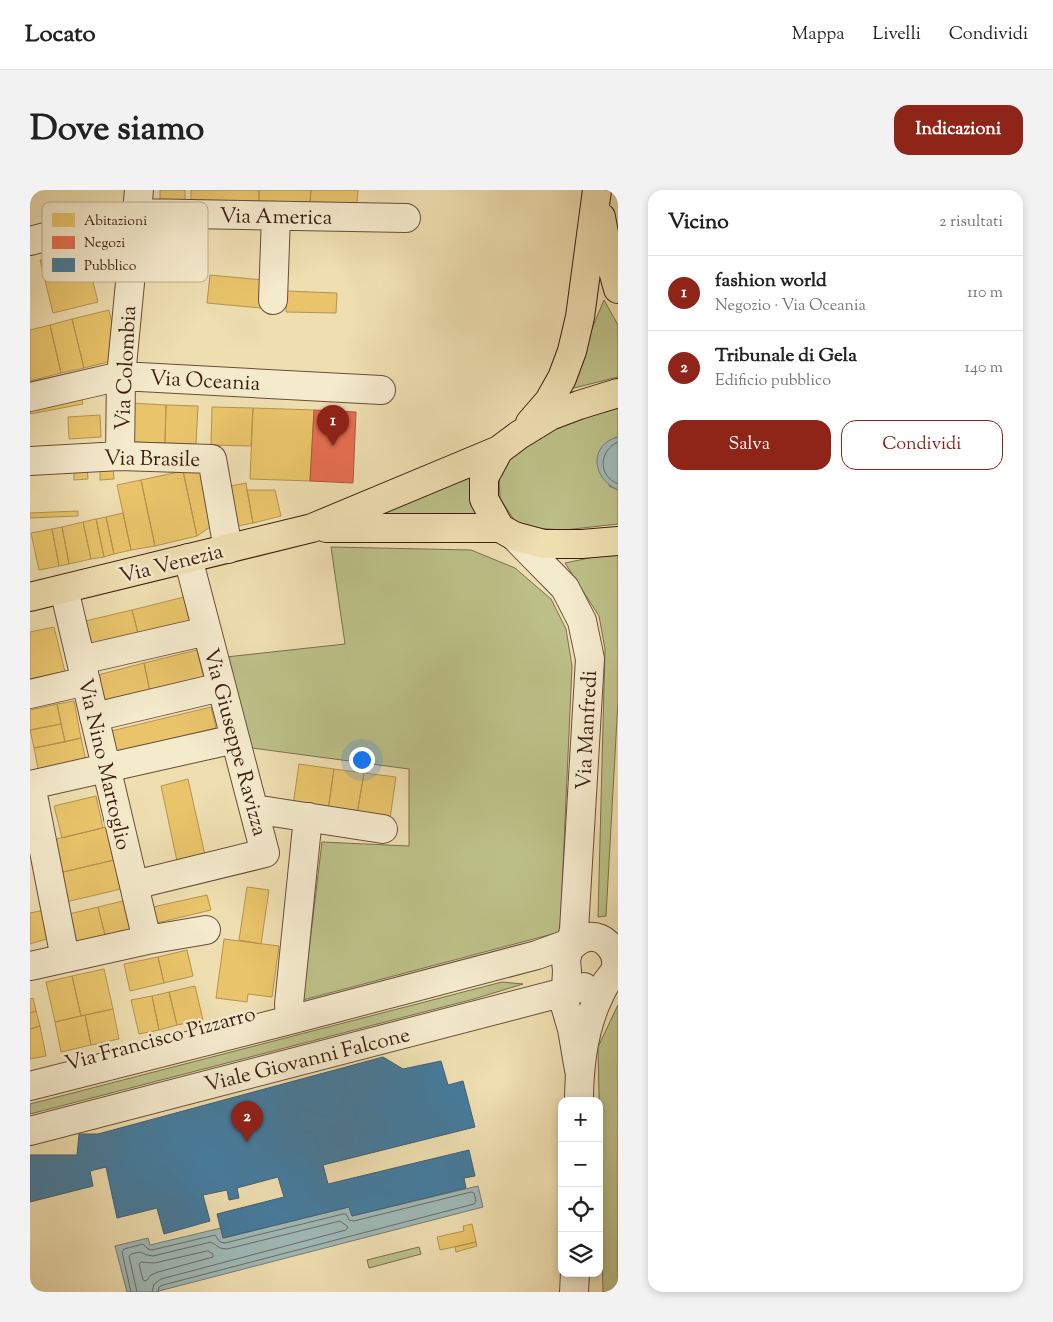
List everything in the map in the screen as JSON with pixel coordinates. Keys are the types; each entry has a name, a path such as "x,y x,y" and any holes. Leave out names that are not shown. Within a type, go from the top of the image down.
{"main road":[{"path":"597,191 607,249 618,288"},
{"path":"507,532 484,499 484,478 509,443 549,401 562,378 572,351 580,317 597,191"},
{"name":"Via Venezia","path":"30,597 312,528 509,443 550,416 578,404 618,393"},
{"name":"Via Venezia","path":"312,528 507,532 544,544 582,544 618,541"}],"street":[{"name":"Via America","path":"208,209 276,216 406,218"},
{"path":"273,300 276,216"},
{"name":"Via America","path":"30,241 42,237"},
{"name":"Via Colombia","path":"120,456 121,376 130,282"},
{"name":"Via Oceania","path":"30,396 121,376 381,390"},
{"name":"Via Brasile","path":"30,461 120,456 212,459 228,549"},
{"name":"Via Manfredi","path":"507,532 565,588 582,621 590,659 574,930 596,957"},
{"name":"Via Giuseppe Ravizza","path":"134,885 265,853 188,558"},
{"name":"Via Nino Martoglio","path":"64,589 147,940"},
{"path":"30,694 83,670 207,631"},
{"path":"94,717 221,687"},
{"path":"64,958 30,785 235,739"},
{"path":"254,809 383,829"},
{"path":"290,1012 308,817"},
{"path":"30,966 147,940 206,930"},
{"name":"Viale Giovanni Falcone","path":"30,1086 290,1012 537,954 596,957"},
{"path":"579,1097 579,1070 565,1005 596,957"},
{"path":"579,1070 590,1018 596,957"},
{"name":"Viale Giovanni Falcone","path":"30,1131 532,1001 596,957"},
{"path":"532,1001 553,1008 569,1020"},
{"name":"Via Francisco Pizzarro","path":"30,1073 290,1012"},
{"path":"574,1292 575,1277"}],"green space":[{"path":"604,300 618,325 618,377 570,389 580,357"},
{"path":"618,406 618,437 614,438 609,486 618,490 618,524 564,530 532,528 514,520 500,498 499,477 512,453 544,432"},
{"path":"473,477 482,521 359,518"},
{"path":"331,547 471,550 515,568 551,599 566,629 572,666 560,932 303,1000 322,842 409,846 409,769 252,748 226,657 345,644"},
{"path":"618,552 618,701 606,916 598,917 605,649 599,616 565,563"},
{"path":"502,982 523,984 474,999 30,1114 30,1104"},
{"path":"618,1005 618,1292 603,1292 603,1097 599,1097 598,1047"},
{"path":"419,1247 421,1254 369,1268 367,1260"}],"water":[{"path":"618,437 618,490 609,485 603,478 598,470 597,462 598,454 602,447"},
{"path":"478,1186 483,1207 155,1292 127,1292 115,1246 148,1238 150,1245 221,1228 224,1238 349,1207 352,1216"}],"building: Abitazioni":[{"path":"160,190 185,190 185,200 160,199"},
{"path":"191,190 259,190 259,201 191,200"},
{"path":"259,190 311,190 310,202 259,201"},
{"path":"311,190 358,190 357,203 310,202"},
{"path":"210,275 263,280 261,308 207,303"},
{"path":"45,282 93,282 98,302 53,313"},
{"path":"287,291 337,293 336,313 286,312"},
{"path":"109,310 120,359 84,368 72,319"},
{"path":"72,319 84,368 61,373 50,325"},
{"path":"50,325 61,373 30,381 30,330"},
{"path":"80,392 83,404 30,414 30,402"},
{"path":"132,403 166,405 165,443 131,442"},
{"path":"166,405 198,406 196,444 165,443"},
{"path":"212,407 253,408 251,446 211,445"},
{"path":"253,408 314,410 310,481 250,479"},
{"path":"100,415 101,437 69,439 68,417"},
{"path":"74,466 87,466 88,479 74,480"},
{"path":"100,466 113,466 114,479 100,480"},
{"path":"183,471 197,536 155,546 141,480"},
{"path":"183,471 203,472 213,525 197,536"},
{"path":"141,480 155,546 131,550 117,485"},
{"path":"246,483 253,523 232,527 225,487"},
{"path":"247,490 275,490 281,516 253,523"},
{"path":"78,511 78,516 30,518 30,513"},
{"path":"123,513 131,550 114,554 106,517"},
{"path":"106,517 114,554 104,557 96,519"},
{"path":"96,519 104,557 91,559 83,522"},
{"path":"83,522 91,559 69,564 62,527"},
{"path":"62,527 69,564 59,566 52,529"},
{"path":"52,529 59,566 39,570 31,533"},
{"path":"184,597 191,625 139,637 132,610"},
{"path":"132,610 139,637 88,650 81,622"},
{"path":"54,627 66,676 30,685 30,632"},
{"path":"197,650 204,679 150,692 144,663"},
{"path":"144,663 150,692 101,704 94,676"},
{"path":"74,701 81,738 65,742 57,704"},
{"path":"57,704 61,724 30,730 30,710"},
{"path":"211,707 216,728 112,753 107,732"},
{"path":"61,724 65,742 34,748 30,730"},
{"path":"81,738 87,765 39,774 34,748"},
{"path":"299,764 334,769 328,810 293,805"},
{"path":"334,769 364,773 357,814 328,810"},
{"path":"364,773 396,777 390,819 357,814"},
{"path":"188,779 205,855 177,861 161,786"},
{"path":"96,796 103,828 62,838 54,806"},
{"path":"106,827 114,860 59,873 52,840"},
{"path":"114,860 121,889 66,902 59,873"},
{"path":"247,887 269,890 261,944 239,940"},
{"path":"207,895 211,910 157,923 153,907"},
{"path":"123,901 131,934 106,939 98,907"},
{"path":"98,907 106,939 76,946 69,914"},
{"path":"45,910 53,937 30,944 30,913"},
{"path":"224,939 279,946 272,997 248,994 247,1002 216,998"},
{"path":"187,950 193,976 164,983 158,957"},
{"path":"158,957 164,983 130,991 124,964"},
{"path":"104,969 113,1009 81,1016 72,976"},
{"path":"72,976 81,1016 55,1022 46,982"},
{"path":"195,986 203,1020 177,1025 169,992"},
{"path":"169,992 177,1025 159,1030 152,996"},
{"path":"152,996 159,1030 139,1034 131,1000"},
{"path":"33,998 36,1011 30,1013 30,999"},
{"path":"113,1009 119,1039 91,1045 85,1015"},
{"path":"36,1011 40,1026 30,1029 30,1013"},
{"path":"85,1015 91,1045 61,1052 55,1022"},
{"path":"40,1026 46,1056 30,1059 30,1029"},
{"path":"472,1224 476,1242 440,1250 437,1237 464,1231 463,1226"},
{"path":"476,1242 477,1246 456,1252 455,1247"}],"building: Negozi":[{"path":"314,410 356,412 353,483 310,481"}],"building: Pubblico":[{"path":"383,1057 403,1069 441,1061 448,1085 463,1081 475,1127 323,1165 328,1184 469,1150 475,1176 464,1178 466,1188 352,1216 349,1207 223,1238 217,1214 284,1197 278,1177 237,1188 239,1198 229,1200 227,1190 203,1195 210,1221 164,1234 157,1208 117,1218 106,1167 90,1171 93,1186 30,1202 30,1155 77,1155 79,1134 98,1134"}],"place":[{"name":"fashion world","path":"333,446"},
{"name":"Tribunale di Gela","path":"247,1142"}]}
